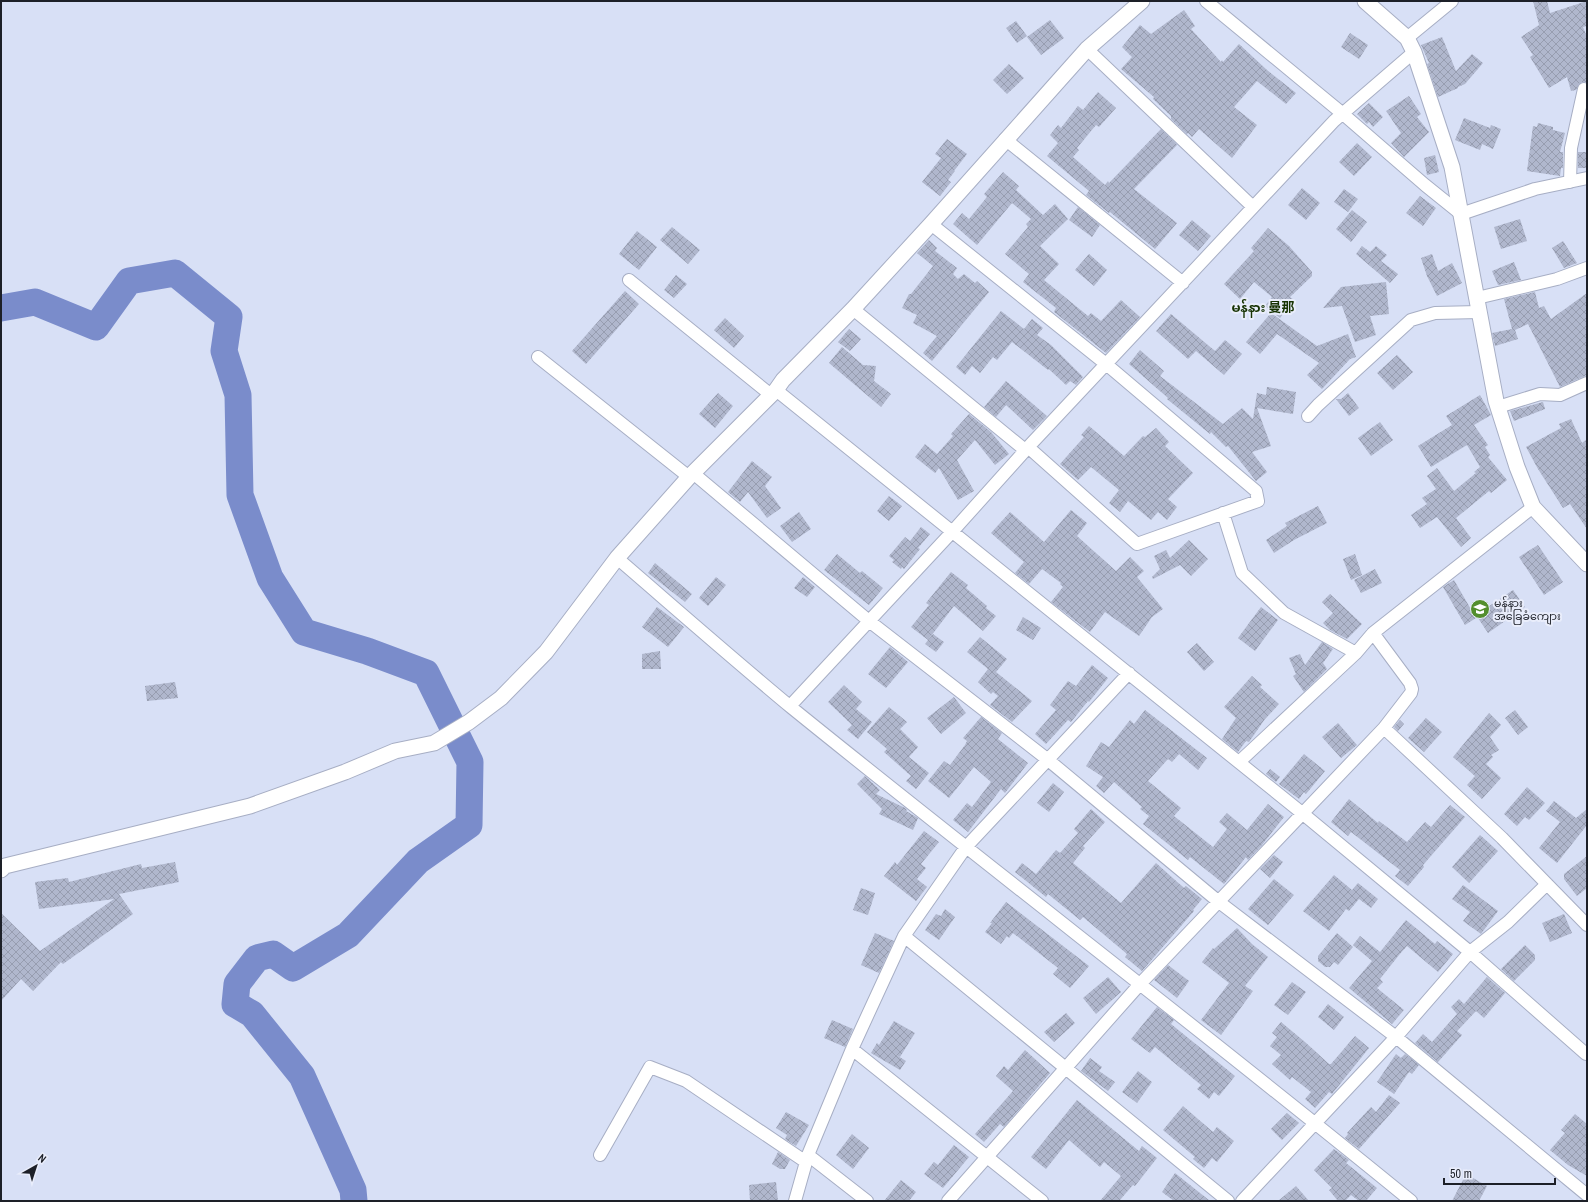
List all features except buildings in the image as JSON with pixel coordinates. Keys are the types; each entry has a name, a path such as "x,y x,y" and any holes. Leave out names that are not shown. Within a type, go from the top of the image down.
{"street":[{"path":"1,870 5,866 250,806 345,772 395,751 434,743 469,722 501,698 546,652 616,558 691,475 853,308 931,224 1005,139 1087,49 1142,1"},
{"path":"1206,1 1461,214"},
{"path":"1365,1 1407,38 1414,52 1452,167 1498,407 1517,467 1533,507 1587,564"},
{"path":"1407,38 1452,1"},
{"path":"1087,49 1253,207"},
{"path":"790,706 952,532 1026,448 1334,121 1414,52"},
{"path":"1570,182 1571,148 1584,89"},
{"path":"1005,139 1183,283"},
{"path":"1461,214 1535,189 1587,178"},
{"path":"853,308 1026,448 1137,544 1258,501 1256,491 1106,364 931,224"},
{"path":"1308,416 1318,405 1411,320 1435,313 1478,305 1587,268"},
{"path":"629,280 952,532 1129,673 1470,952 1586,1054"},
{"path":"538,356 691,475 870,621 1047,759 1219,902 1396,1037 1587,1195"},
{"path":"1498,407 1540,394 1560,396 1587,383"},
{"path":"1239,762 1356,653 1373,633 1533,507"},
{"path":"1223,514 1242,573 1284,613 1356,653"},
{"path":"616,558 790,706 966,847 1315,1122 1411,1201"},
{"path":"948,1201 1140,984 1384,728 1411,693 1412,689 1410,683 1373,633"},
{"path":"795,1201 807,1158 852,1049 904,936 966,847 1129,673"},
{"path":"1384,728 1502,838 1587,925"},
{"path":"1242,1201 1396,1037 1470,952 1508,922 1548,884"},
{"path":"904,936 1228,1201"},
{"path":"852,1049 1042,1201"},
{"path":"600,1155 650,1067 686,1081 807,1158 867,1201"}],"waterway":[{"path":"1,308 35,302 96,327 129,281 175,273 229,317 224,351 238,395 240,495 270,578 304,632 367,651 426,673 470,762 469,825 418,861 348,935 293,968 273,954 257,958 237,984 235,1004 252,1014 302,1076 353,1190 354,1201"}],"place":[{"name":"မန်နား အခြေခံကျေား","path":"1480,609"}],"district":[{"name":"မန်နား 曼那","path":"1263,307"}]}
